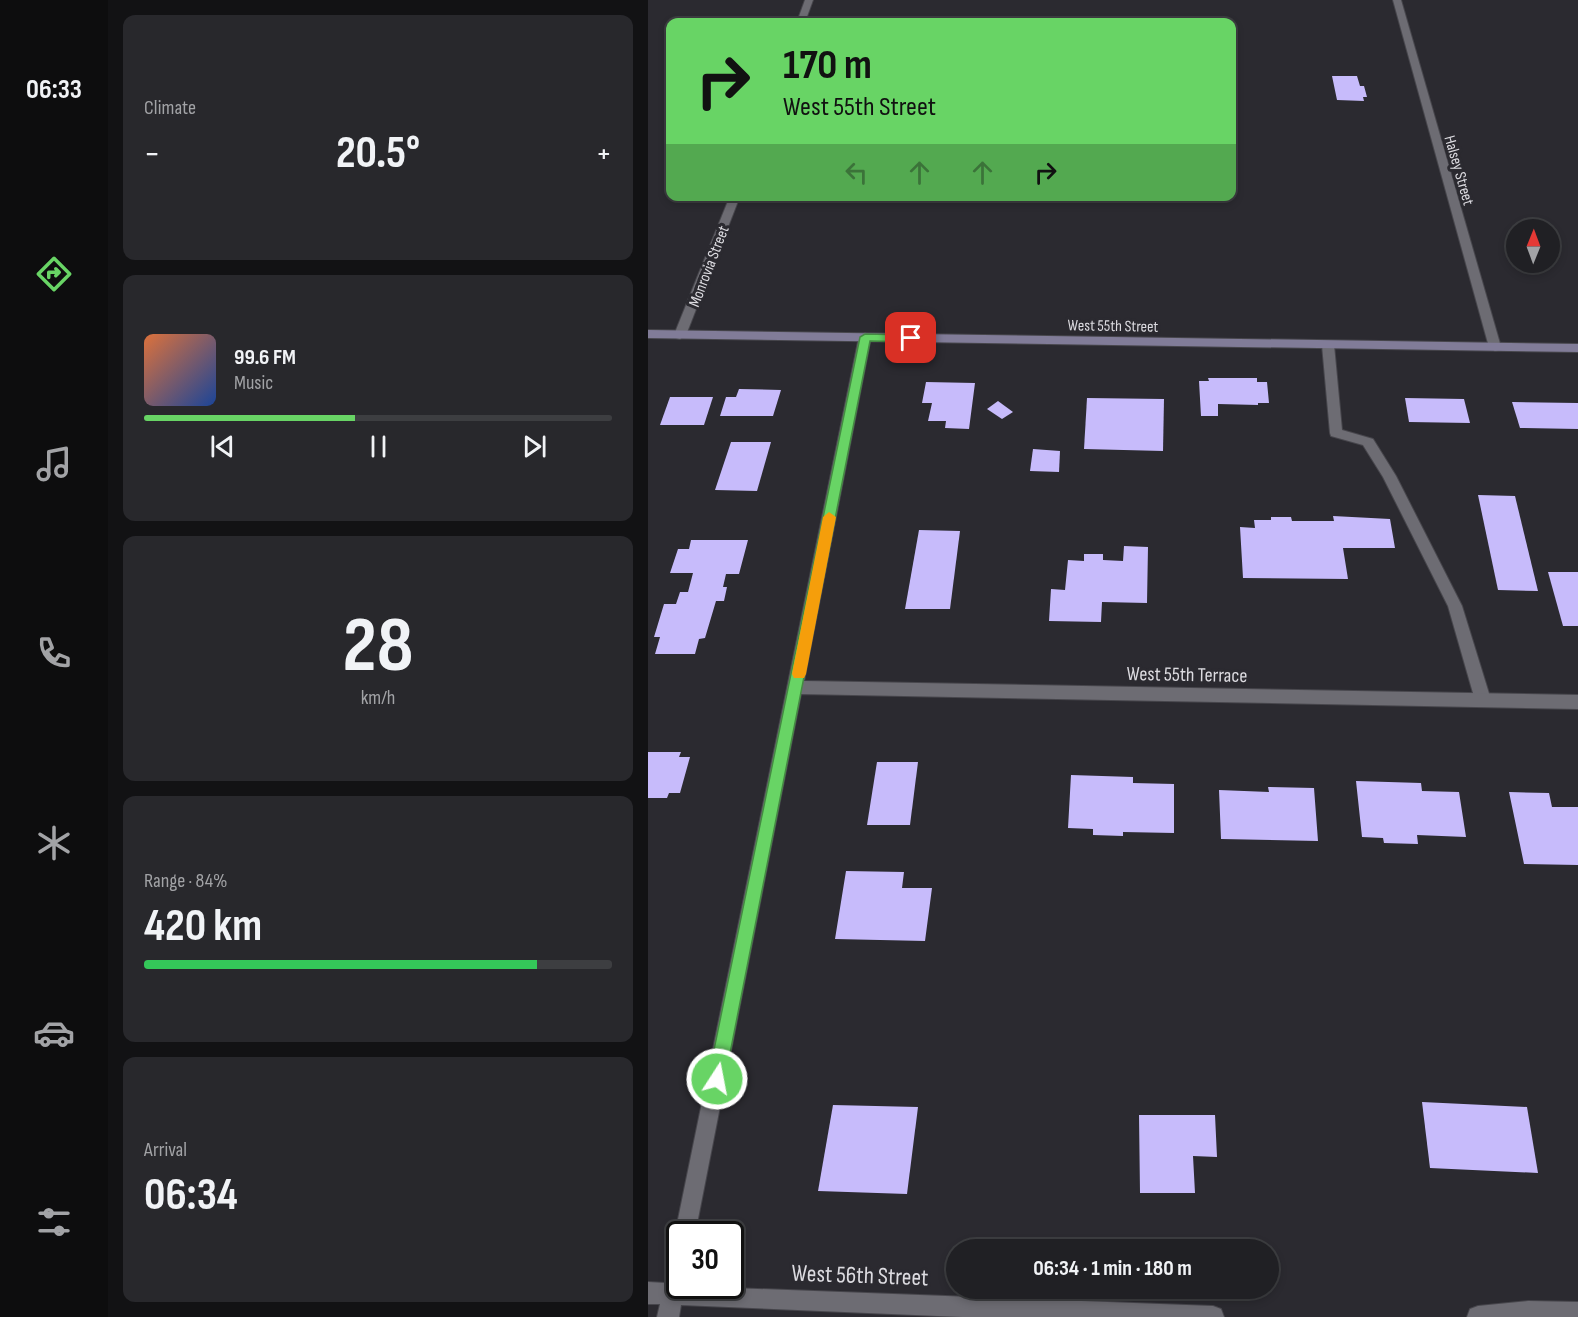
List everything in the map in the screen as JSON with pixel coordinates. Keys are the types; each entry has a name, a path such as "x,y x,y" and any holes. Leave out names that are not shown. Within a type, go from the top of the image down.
{"street":[{"path":"802,18 809,0"},
{"name":"Halsey Street","path":"1397,0 1495,347"},
{"name":"Monrovia Street","path":"680,335 733,201"},
{"name":"West 55th Street","path":"648,334 1578,348"},
{"path":"688,1221 865,337"},
{"path":"1328,345 1336,434 1368,442 1389,476 1455,606 1484,700"},
{"name":"West 55th Terrace","path":"796,687 1578,702"},
{"name":"West 56th Street","path":"648,1293 666,1294"},
{"name":"West 56th Street","path":"744,1297 1213,1317"},
{"path":"668,1317 672,1299"},
{"path":"1478,1317 1528,1312 1578,1313"}],"building":[{"path":"1332,76 1357,76 1360,86 1364,86 1367,97 1363,97 1364,101 1337,100"},
{"path":"1208,378 1257,378 1257,382 1267,382 1269,403 1218,404 1218,416 1201,416 1199,381 1209,381"},
{"path":"926,382 975,383 969,429 945,428 946,421 928,421 932,403 922,403"},
{"path":"739,389 781,390 773,416 720,416 726,397 736,397"},
{"path":"670,397 713,397 704,425 660,425"},
{"path":"1087,398 1164,399 1163,451 1084,449"},
{"path":"1405,398 1464,399 1470,423 1409,422"},
{"path":"998,401 1013,412 1002,419 987,409"},
{"path":"1512,402 1578,403 1578,429 1520,428"},
{"path":"731,442 771,442 757,491 715,490"},
{"path":"1033,449 1060,451 1059,472 1030,471"},
{"path":"1478,495 1515,496 1538,591 1498,590"},
{"path":"1333,516 1390,519 1395,548 1343,548 1348,579 1243,578 1240,527 1255,528 1254,520 1271,520 1271,517 1291,517 1292,521 1334,521"},
{"path":"919,530 960,531 950,609 905,609"},
{"path":"691,540 748,540 739,574 726,574 723,587 727,587 724,601 716,601 705,638 699,639 695,654 655,654 660,637 654,637 664,604 676,604 680,592 688,592 693,573 670,573 678,549 689,549"},
{"path":"1124,546 1148,547 1147,603 1102,602 1101,622 1049,621 1051,589 1065,590 1068,560 1084,561 1084,554 1103,554 1103,560 1123,561"},
{"path":"1548,572 1578,572 1578,626 1563,626"},
{"path":"648,752 681,752 679,757 690,757 680,793 669,793 667,798 648,798"},
{"path":"877,762 918,762 910,825 867,825"},
{"path":"1071,775 1133,777 1133,783 1174,784 1174,833 1123,832 1123,836 1093,835 1093,829 1068,828"},
{"path":"1356,781 1421,783 1422,791 1459,792 1466,837 1417,835 1418,844 1384,843 1383,838 1362,837"},
{"path":"1268,787 1314,788 1318,841 1221,839 1219,790 1269,792"},
{"path":"1509,792 1549,793 1552,807 1578,807 1578,865 1524,864"},
{"path":"846,871 904,872 902,888 932,888 925,941 835,939"},
{"path":"1422,1102 1527,1107 1538,1173 1430,1168"},
{"path":"833,1105 918,1107 907,1194 818,1191"},
{"path":"1139,1115 1215,1115 1217,1157 1193,1156 1195,1193 1140,1193"}],"slow traffic":[{"path":"799,674 829,517"}],"route":[{"path":"717,1079 865,337 911,338"}]}
